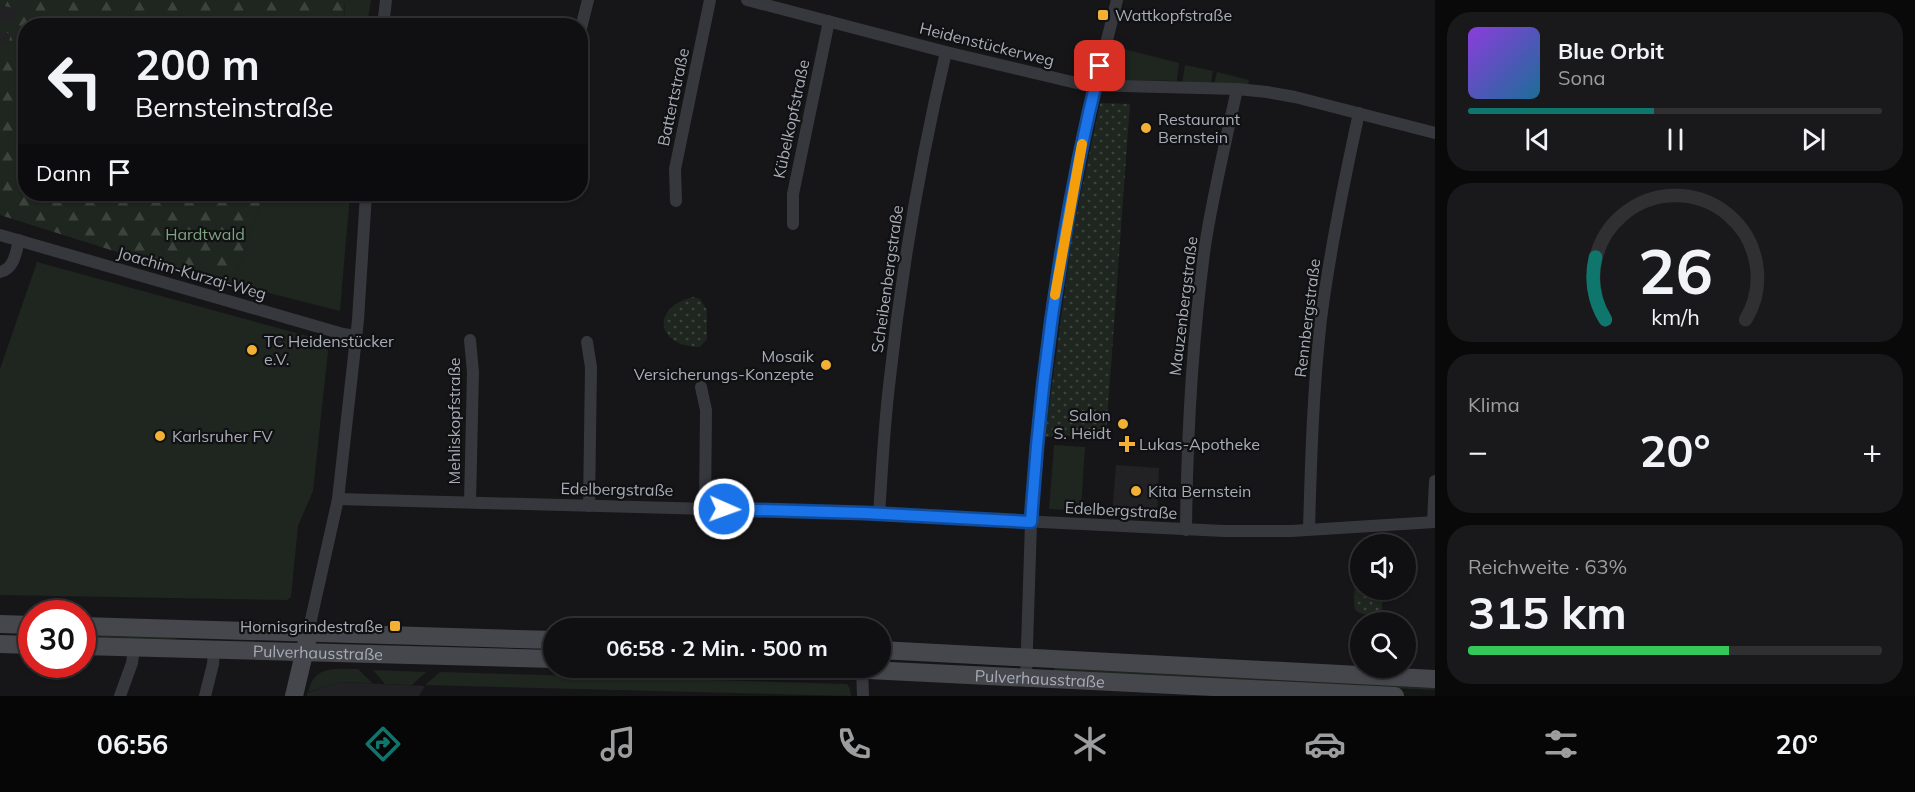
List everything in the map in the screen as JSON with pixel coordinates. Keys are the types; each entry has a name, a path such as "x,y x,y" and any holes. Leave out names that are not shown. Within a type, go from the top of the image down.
{"main road":[{"path":"0,624 18,625"},
{"name":"Pulverhausstraße","path":"96,626 543,640"},
{"path":"294,696 308,633"},
{"path":"0,644 18,645"},
{"name":"Pulverhausstraße","path":"96,646 543,659"},
{"name":"Pulverhausstraße","path":"891,651 1435,679"},
{"name":"Pulverhausstraße","path":"891,670 1026,677 1121,689 1395,696"}],"street":[{"path":"384,18 386,0"},
{"path":"584,18 588,0"},
{"name":"Battertstraße","path":"676,201 675,169 710,0"},
{"name":"Heidenstückerweg","path":"747,0 946,52 1095,86 1237,89 1295,97 1435,133"},
{"path":"1026,677 1031,522 1037,440 1055,289 1076,172 1117,0"},
{"name":"Kübelkopfstraße","path":"793,224 792,194 829,21"},
{"name":"Scheibenbergstraße","path":"879,514 888,388 905,260 921,168 946,52"},
{"name":"Mauzenbergstraße","path":"1186,530 1187,437 1198,306 1205,246 1237,89"},
{"name":"Rennbergstraße","path":"1309,529 1313,413 1321,320 1335,230 1359,113"},
{"path":"308,633 338,499 356,336 366,201"},
{"name":"Joachim-Kurzaj-Weg","path":"0,235 356,336"},
{"path":"0,272 6,271 12,265 19,240"},
{"name":"Mehliskopfstraße","path":"470,340 473,372 470,502"},
{"path":"587,342 591,367 588,506"},
{"path":"701,387 706,410 705,508"},
{"path":"1434,522 1435,481"},
{"name":"Edelbergstraße","path":"338,499 879,514 1186,530 1263,531 1434,522"},
{"path":"120,696 132,663 134,647"},
{"path":"205,696 214,650"},
{"path":"862,678 863,696"}],"shaded area":[{"path":"0,0 24,0 18,18 0,83"},
{"name":"Kita Bernstein","path":"1116,465 1159,468 1157,517 1112,515"},
{"path":"339,682 425,686 419,696 307,696 307,693"}],"green space":[{"name":"Hardtwald","path":"0,0 345,0 344,18 18,18 18,201 262,201 233,284 152,263 0,215 0,65 2,59 0,58 0,43 8,45 11,34 0,31 0,20 15,23 18,9 0,5"},
{"path":"345,0 371,0 368,18 344,18"},
{"path":"1116,47 1179,63 1177,81 1118,80 1113,77 1110,70"},
{"path":"1185,65 1213,71 1211,83 1182,83"},
{"path":"1217,72 1249,80 1248,86 1214,84"},
{"path":"1100,103 1130,104 1106,434 1045,437 1072,236"},
{"path":"262,201 349,201 340,311 233,284"},
{"name":"Karlsruher FV","path":"37,262 329,342 313,491 298,526 291,597 287,600 0,595 0,369"},
{"path":"693,297 700,299 707,310 707,339 700,347 675,341 667,334 664,326 664,318 669,310"},
{"path":"1054,445 1085,447 1081,511 1049,509"},
{"path":"1382,600 1382,612 1358,612 1354,601"},
{"path":"96,633 180,638 158,641 96,640"},
{"path":"1054,665 1435,684 1435,690 1054,673"},
{"path":"335,669 358,669 372,683 340,682 308,692 317,675"},
{"path":"373,670 426,672 412,685 385,684"},
{"path":"440,672 543,675 543,678 644,678 847,684 851,696 425,685"}],"slow traffic":[{"path":"1055,295 1082,144"}],"place":[{"name":"Wattkopfstraße","path":"1103,15"},
{"name":"Restaurant Bernstein","path":"1146,128"},
{"name":"TC Heidenstücker e.V.","path":"252,350"},
{"name":"Mosaik Versicherungs-Konzepte","path":"826,365"},
{"name":"Salon S. Heidt","path":"1123,424"},
{"name":"Karlsruher FV","path":"160,436"},
{"name":"Lukas-Apotheke","path":"1127,444"},
{"name":"Kita Bernstein","path":"1136,491"},
{"name":"Hornisgrindestraße","path":"395,626"}],"route":[{"path":"724,509 865,513 1031,522 1037,440 1055,289 1076,172 1100,66"}]}
